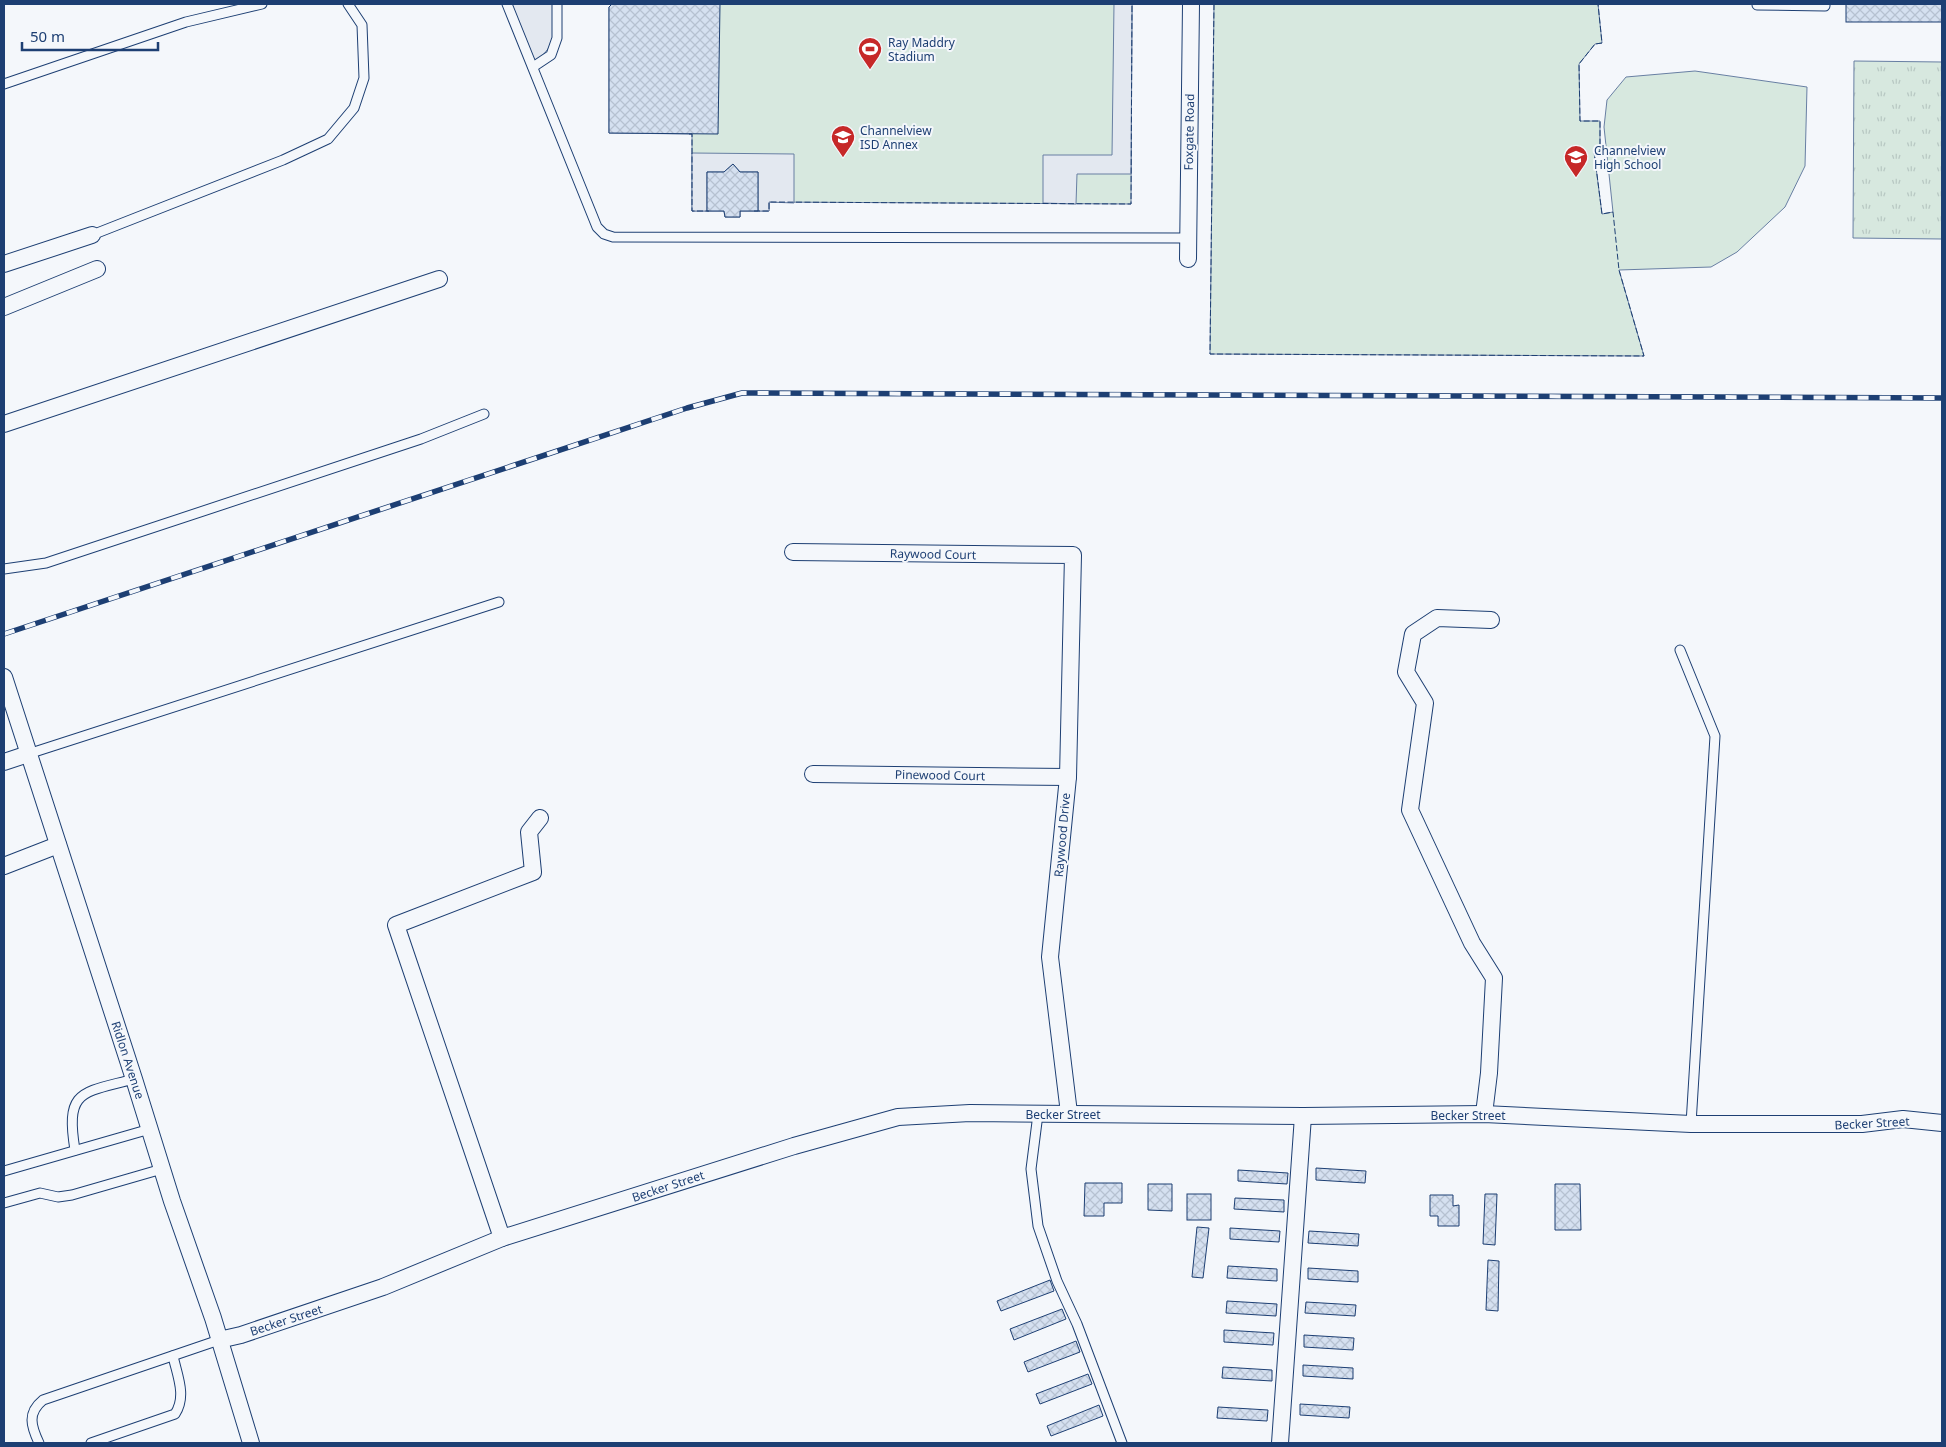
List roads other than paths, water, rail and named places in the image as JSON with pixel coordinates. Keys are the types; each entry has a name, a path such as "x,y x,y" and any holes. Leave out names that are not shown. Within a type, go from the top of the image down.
{"street":[{"name":"Foxgate Road","path":"1188,259 1191,4"},
{"path":"4,264 92,235"},
{"path":"4,307 97,270"},
{"path":"4,424 439,279"},
{"name":"Raywood Court","path":"793,552 1073,555"},
{"name":"Raywood Drive","path":"1069,1113 1050,957 1068,777 1073,555"},
{"path":"1484,1114 1489,1073 1494,978 1472,943 1410,810 1424,703 1406,672 1413,634 1436,618 1491,620"},
{"name":"Ridlon Avenue","path":"4,677 252,1443"},
{"path":"4,762 28,754"},
{"name":"Pinewood Court","path":"813,774 1068,777"},
{"path":"502,1238 396,925 533,872 528,832 540,818"},
{"path":"4,866 58,845"},
{"name":"Becker Street","path":"219,1340 241,1335 383,1287 502,1238 822,1137 898,1117 970,1113 1303,1116 1484,1114 1691,1124 1862,1124 1903,1119 1942,1123"},
{"path":"1280,1443 1303,1116"}],"lane":[{"path":"4,84 186,22 262,4"},
{"path":"92,235 283,160 328,139 354,108 364,78 362,25 348,4"},
{"path":"507,4 597,227 604,234 613,237 1188,238"},
{"path":"532,67 551,55 556,38 557,4"},
{"path":"1756,5 1825,6 1825,4"},
{"path":"4,569 46,563 421,439 484,414"},
{"path":"28,754 499,602"},
{"path":"1680,650 1715,736 1691,1124"},
{"path":"75,1150 71,1117 76,1102 94,1090 134,1079"},
{"path":"1038,1114 1031,1169 1038,1226 1057,1281 1077,1324 1122,1443"},
{"path":"4,1171 150,1129"},
{"path":"4,1203 40,1193 58,1197 72,1195 162,1169"},
{"path":"39,1443 31,1419 34,1407 43,1400 219,1340"},
{"path":"91,1443 174,1414 180,1406 182,1394 172,1356"}],"railway":[{"path":"4,634 687,408 742,393 1942,398"}],"place":[{"name":"Ray Maddry Stadium","path":"870,70"},
{"name":"Channelview ISD Annex","path":"843,158"},
{"name":"Channelview High School","path":"1576,178"}]}
